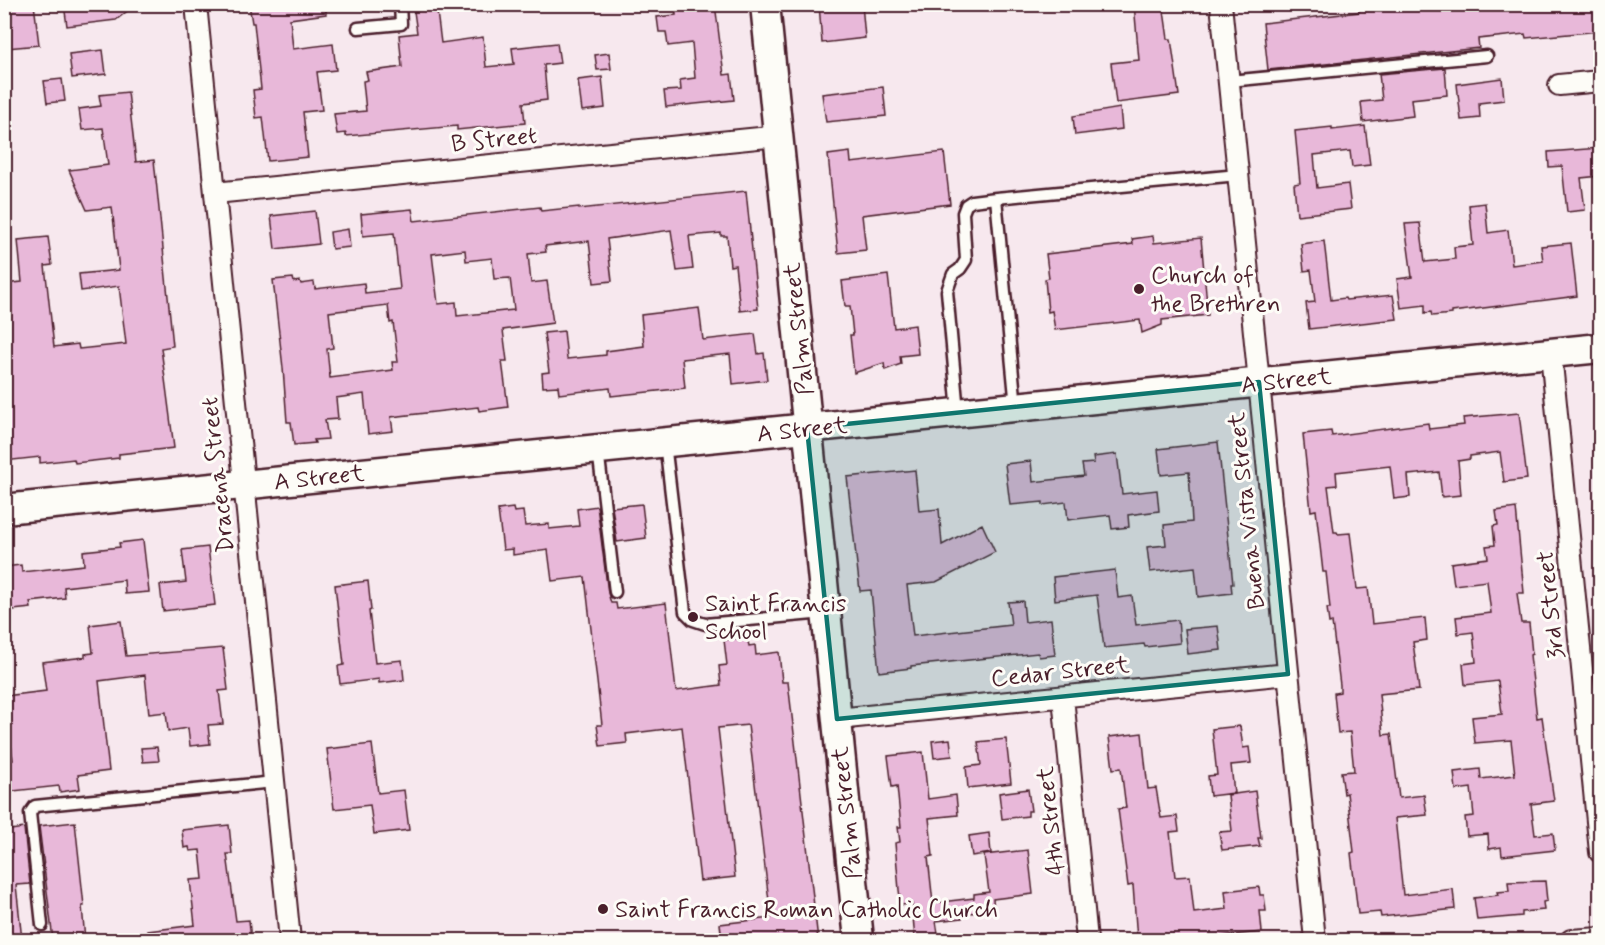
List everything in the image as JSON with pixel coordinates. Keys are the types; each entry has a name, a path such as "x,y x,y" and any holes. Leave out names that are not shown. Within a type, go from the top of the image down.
{"street":[{"name":"Dracena Street","path":"196,4 290,940"},
{"name":"Palm Street","path":"765,4 859,940"},
{"name":"Buena Vista Street","path":"1221,4 1315,940"},
{"path":"1559,85 1600,81"},
{"name":"B Street","path":"214,193 778,136"},
{"name":"A Street","path":"4,509 1600,348"},
{"name":"3rd Street","path":"1551,353 1600,852"},
{"name":"Cedar Street","path":"837,719 1288,674"},
{"name":"4th Street","path":"1063,697 1087,940"},
{"path":"1571,940 1600,938"}],"lane":[{"path":"358,28 401,24 400,4"},
{"path":"1229,81 1487,56"},
{"path":"958,413 947,291 952,274 960,269 966,260 963,213 966,205 972,201 996,198 1238,175"},
{"path":"996,198 1016,407"},
{"path":"665,442 685,612 693,620 705,624 826,612"},
{"path":"598,449 615,592"},
{"path":"42,925 30,813 35,806 274,782"}],"highlighted area":[{"path":"1259,382 1288,674 837,719 807,428"}],"building":[{"path":"4,4 34,4 39,45 7,48"},
{"path":"64,4 136,4 116,20 67,26"},
{"path":"249,4 326,4 326,14 290,19 293,49 333,44 336,70 317,72 322,110 303,112 308,157 268,161 263,117 256,118 253,90 261,89 254,23 252,23"},
{"path":"413,4 436,4 441,43 483,37 486,67 514,64 512,48 557,43 560,63 544,65 547,100 523,103 525,123 457,130 457,126 346,136 346,133 337,134 334,114 366,111 363,81 368,80 366,72 402,67 399,35 417,33"},
{"path":"675,4 715,4 724,75 731,74 734,100 666,107 664,91 681,90 680,80 695,78 692,43 668,46 666,32 659,32 657,17 676,15"},
{"path":"819,4 862,4 865,38 822,43"},
{"path":"1134,4 1163,4 1168,39 1171,39 1179,95 1116,103 1111,63 1139,60"},
{"path":"1358,4 1495,4 1495,10 1538,4 1598,4 1600,31 1526,38 1525,34 1478,39 1479,48 1268,70 1263,23 1359,12"},
{"path":"103,50 106,74 72,78 69,54"},
{"path":"609,53 611,69 597,70 595,55"},
{"path":"1445,68 1447,95 1411,99 1413,116 1363,122 1361,102 1382,100 1379,74"},
{"path":"602,77 605,108 582,111 578,80"},
{"path":"1502,78 1504,100 1479,103 1480,118 1461,120 1457,84"},
{"path":"62,79 65,101 47,103 44,81"},
{"path":"883,87 886,116 826,122 822,94"},
{"path":"128,92 136,162 154,160 173,346 161,348 174,448 119,454 119,458 75,463 74,459 40,463 40,457 4,461 4,284 22,282 18,240 48,237 52,265 45,266 54,347 78,344 79,349 126,344 119,286 81,291 79,274 119,270 112,207 87,210 69,170 108,165 103,128 82,130 79,109 101,106 99,95"},
{"path":"1120,108 1122,129 1075,135 1073,116"},
{"path":"1365,126 1370,165 1352,167 1350,151 1314,155 1317,188 1348,184 1351,209 1297,215 1294,184 1300,183 1295,131"},
{"path":"1600,148 1600,176 1581,178 1585,210 1567,212 1562,166 1549,167 1548,152"},
{"path":"850,152 851,163 944,152 950,204 862,215 866,250 838,253 828,155"},
{"path":"746,191 758,309 740,311 735,265 730,266 727,236 721,236 721,233 689,236 693,269 677,271 671,230 607,239 612,281 594,283 589,241 545,246 546,252 528,254 531,283 547,281 553,323 503,330 507,361 502,361 508,407 479,411 478,407 391,417 393,431 368,434 364,394 336,398 338,419 325,420 328,439 294,445 291,422 287,422 273,280 293,278 294,282 300,281 301,284 314,282 315,289 364,283 365,293 400,289 394,233 363,236 361,214 412,209 414,221 540,207 541,211 579,207 579,209","holes":["465,250 466,261 492,258 494,279 510,278 514,310 457,316 456,302 438,304 432,254","388,305 390,323 393,322 398,362 392,362 393,370 330,378 327,349 333,348 329,312"]},
{"path":"1485,203 1488,233 1508,230 1512,265 1543,261 1541,246 1571,243 1577,296 1432,316 1431,312 1425,313 1425,305 1401,308 1397,279 1412,277 1405,224 1420,223 1425,262 1455,259 1454,247 1473,245 1469,205"},
{"path":"315,211 319,244 275,249 271,216"},
{"path":"348,229 350,247 332,249 330,232"},
{"path":"1153,236 1154,243 1201,238 1208,315 1162,320 1162,325 1142,333 1140,320 1055,330 1052,311 1048,312 1045,279 1049,278 1046,254 1133,244 1132,239"},
{"path":"1324,241 1331,300 1393,295 1397,319 1309,329 1306,303 1315,302 1311,270 1304,271 1301,244"},
{"path":"888,275 894,328 915,325 918,354 900,356 901,364 885,370 884,363 854,373 850,306 845,306 842,281"},
{"path":"699,308 703,340 755,334 758,354 764,353 767,380 733,384 730,354 682,359 685,388 611,396 610,388 559,394 558,386 543,387 542,373 549,372 544,333 564,331 567,359 606,355 606,351 644,346 641,315"},
{"path":"1519,413 1527,479 1504,482 1500,452 1470,456 1470,459 1458,461 1461,495 1442,497 1439,472 1408,475 1410,497 1394,499 1390,466 1336,472 1337,485 1328,486 1334,532 1350,533 1357,589 1368,588 1372,624 1425,618 1427,640 1413,642 1419,690 1379,694 1383,735 1391,734 1399,798 1424,795 1427,815 1395,818 1403,895 1453,889 1455,909 1381,917 1380,912 1358,914 1347,793 1344,794 1341,772 1354,771 1350,732 1338,733 1334,693 1340,692 1340,685 1332,622 1329,623 1327,608 1330,608 1326,572 1323,572 1316,510 1311,511 1303,434 1331,431 1332,436 1428,423 1429,429 1464,425 1463,418"},
{"path":"1218,442 1233,584 1231,584 1232,593 1198,597 1195,567 1150,572 1147,547 1166,545 1164,525 1192,522 1189,472 1161,475 1158,449"},
{"path":"1117,454 1122,494 1157,490 1159,511 1128,515 1129,527 1112,529 1110,515 1068,520 1066,502 1010,505 1005,464 1031,461 1033,482 1084,476 1082,464 1094,463 1093,457"},
{"path":"915,470 919,511 939,509 942,545 982,524 995,552 936,582 907,585 913,636 1011,625 1008,602 1023,601 1025,622 1051,619 1055,655 1039,657 1038,653 911,666 911,668 879,672 871,590 860,591 847,477"},
{"path":"642,504 646,538 617,542 612,507"},
{"path":"597,506 611,603 616,603 617,609 666,603 676,691 721,685 719,666 727,665 724,640 747,637 749,646 755,645 756,655 779,652 782,682 788,682 818,940 722,940 720,924 771,918 748,725 718,728 735,877 700,881 682,727 626,734 627,743 600,746 597,725 602,725 585,577 552,581 548,550 513,555 513,549 503,550 498,510 513,508 514,512 523,511 525,526 549,524 549,529 579,526 577,509"},
{"path":"1516,508 1524,593 1517,593 1521,623 1529,623 1537,718 1542,717 1554,801 1531,804 1535,835 1553,833 1555,850 1502,856 1501,847 1489,849 1488,834 1467,836 1465,817 1474,816 1471,788 1456,790 1454,772 1480,769 1481,779 1515,775 1511,740 1475,743 1472,717 1502,714 1498,681 1465,685 1463,664 1476,662 1473,632 1458,634 1456,617 1491,613 1487,581 1454,585 1451,563 1488,558 1486,546 1495,545 1493,526 1498,525 1496,511"},
{"path":"143,540 149,592 125,594 124,580 64,587 65,598 30,602 31,608 4,611 4,567 21,565 22,572 84,565 83,551 120,547 119,543"},
{"path":"208,547 215,605 163,611 160,585 186,582 182,550"},
{"path":"1115,570 1118,598 1132,596 1136,625 1178,620 1180,643 1104,648 1097,595 1055,600 1053,577"},
{"path":"368,581 375,663 402,660 404,680 379,683 379,679 340,684 338,666 344,665 335,585"},
{"path":"121,621 126,656 223,648 228,690 219,691 223,724 208,725 210,744 190,746 188,728 168,731 166,712 149,714 145,675 99,681 109,771 78,775 80,789 60,792 59,786 4,792 4,761 13,760 5,696 46,691 42,662 85,657 85,654 93,653 90,625"},
{"path":"1218,626 1221,650 1188,654 1185,629"},
{"path":"1240,726 1243,748 1249,747 1251,763 1231,765 1234,793 1210,796 1208,776 1217,775 1212,729"},
{"path":"1142,733 1148,789 1156,788 1161,818 1177,816 1179,831 1170,832 1175,877 1190,876 1194,913 1227,909 1225,891 1259,887 1260,895 1264,895 1266,911 1260,911 1262,932 1221,936 1221,940 1137,940 1133,885 1128,886 1118,809 1126,808 1121,768 1113,769 1109,737"},
{"path":"950,739 952,756 934,758 932,741"},
{"path":"1006,739 1011,783 968,788 966,767 981,765 978,742"},
{"path":"372,744 378,793 404,790 409,830 374,834 370,805 334,809 327,749"},
{"path":"157,747 159,761 143,762 141,748"},
{"path":"923,752 928,799 956,795 958,815 929,818 933,856 928,857 933,903 974,898 974,894 989,892 984,855 1028,850 1033,894 993,899 994,910 962,914 962,918 936,921 939,940 915,940 912,904 901,905 895,843 900,842 898,827 901,827 897,786 892,787 888,756"},
{"path":"1028,789 1031,811 1028,811 1028,816 1002,819 999,793"},
{"path":"1255,791 1260,846 1222,850 1219,832 1232,831 1228,795"},
{"path":"75,822 84,906 82,906 85,940 53,940 39,826"},
{"path":"229,825 232,854 227,854 236,921 249,920 251,940 148,940 148,931 195,925 190,880 203,879 200,850 190,851 189,847 184,848 182,830"},
{"path":"24,828 30,884 16,885 22,940 4,940 4,831"},
{"path":"989,833 991,853 972,856 969,836"},
{"path":"1545,881 1547,901 1543,902 1544,910 1522,912 1522,916 1477,920 1474,898 1509,891 1508,882"}],"place":[{"name":"Church of the Brethren","path":"1139,289"},
{"name":"Saint Francis School","path":"693,617"},
{"name":"Saint Francis Roman Catholic Church","path":"603,909"}]}
